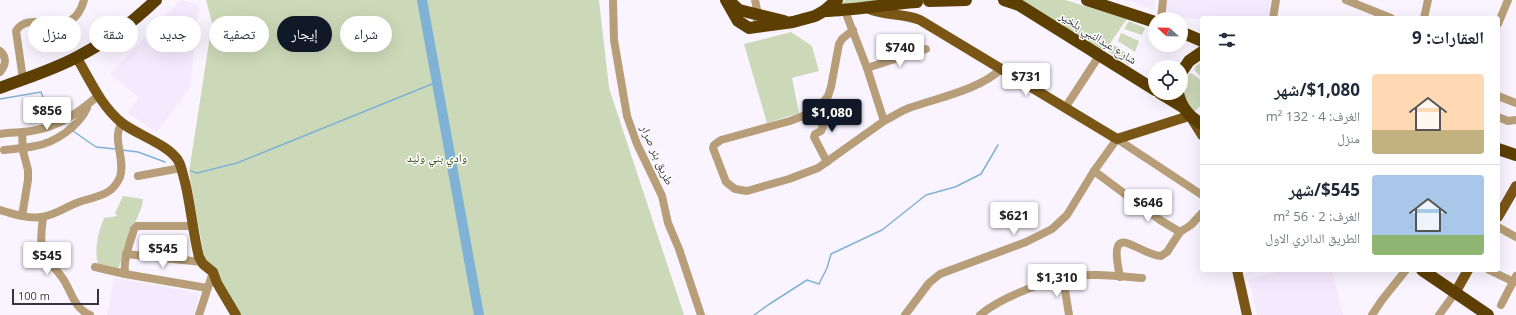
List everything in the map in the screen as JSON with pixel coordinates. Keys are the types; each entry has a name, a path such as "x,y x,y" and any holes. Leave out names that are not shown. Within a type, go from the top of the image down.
{"highway":[{"path":"727,0 746,26 755,27 793,22 815,16 824,11 837,0"},
{"path":"824,11 845,11 922,1 966,0"},
{"name":"شارع عبدالنبي بلخير","path":"1004,0 1019,5 1148,86"},
{"path":"1086,0 1148,20"},
{"path":"0,88 77,58 106,40 151,2"},
{"path":"739,15 758,14 778,20 793,22"},
{"path":"1188,35 1200,40"},
{"path":"1188,62 1200,53"},
{"path":"1170,100 1200,122"},
{"path":"1182,100 1188,113"},
{"path":"1500,150 1516,155"},
{"path":"1425,272 1488,315"}],"main road":[{"path":"867,8 876,12 905,15 920,20 1117,139 1188,113 1200,132"},
{"path":"77,58 99,95 114,115 122,123 174,155 181,168 190,202 197,250 202,262 213,272 217,284 228,299 236,315"},
{"path":"1500,214 1516,186"},
{"path":"1237,272 1246,315"},
{"path":"1455,293 1467,272"}],"street":[{"path":"23,79 16,31 18,27 22,24 34,22 62,24 68,22 76,18 82,9 84,0"},
{"name":"طريق بئر صرار","path":"613,0 614,40 627,116 637,144 662,196 668,223 679,249 702,315"},
{"path":"739,15 750,0"},
{"path":"755,0 758,14 755,27"},
{"path":"1162,12 1163,0"},
{"path":"1273,16 1276,0"},
{"path":"1346,0 1357,2 1387,16"},
{"path":"1424,16 1428,0"},
{"path":"1500,18 1506,1"},
{"path":"845,11 867,68 884,121"},
{"path":"853,30 842,39 839,44 828,96 816,111 790,121 721,140 714,145 713,148 726,182 730,187 747,191 794,178 818,168 884,121 907,109 982,82 1001,70"},
{"path":"867,68 926,49"},
{"path":"0,51 5,58 3,68 0,72"},
{"path":"1066,108 1099,56"},
{"path":"0,134 39,130 56,125 72,117 99,95"},
{"path":"1500,97 1516,103"},
{"path":"4,150 36,146 59,136 71,128 80,119 89,104"},
{"path":"816,111 823,127 821,131 814,136 827,162"},
{"path":"1500,118 1508,121 1516,120"},
{"path":"0,210 22,216 43,217 78,202 106,193 117,183 121,170 122,163 118,133 122,123"},
{"path":"22,132 22,148 28,170 28,180 22,216"},
{"path":"905,315 929,283 940,274 1026,242 1052,229 1067,215 1094,171 1117,139 1200,194"},
{"path":"138,176 181,168"},
{"path":"1094,171 1160,220 1180,232"},
{"path":"1120,277 1116,257 1118,249 1122,243 1129,242 1150,253 1161,256 1167,252 1180,232 1191,225 1200,216"},
{"path":"43,217 42,249 47,262 61,276 72,298 82,310 90,315"},
{"path":"124,274 126,254 134,229 137,226 194,226"},
{"path":"1500,228 1516,237"},
{"path":"126,254 202,262"},
{"path":"95,267 124,274 207,288"},
{"path":"199,315 213,272"},
{"path":"1372,315 1404,272"},
{"path":"1495,272 1515,279 1501,305"},
{"path":"980,315 988,308 1018,293 1048,281 1063,277 1080,275 1142,278"},
{"path":"1063,277 1069,315"},
{"path":"1439,315 1455,293"}],"shaded area":[{"path":"181,0 199,6 198,16 166,16"},
{"path":"1127,0 1155,0 1154,10"},
{"path":"1167,0 1271,0 1268,16 1200,16 1200,20 1188,18 1188,12 1165,12"},
{"path":"146,36 146,52 194,52 190,88 157,132 127,113 139,97 110,74 131,52 138,52 138,45"},
{"path":"1276,272 1332,272 1343,315 1257,315 1249,279"},
{"path":"114,278 199,293 195,315 107,315"}],"green space":[{"name":"وادي بني وليد","path":"206,0 599,0 609,88 684,315 233,315 206,268 189,172 209,42 209,52 269,52 269,16 210,16"},
{"path":"845,0 880,0 839,6"},
{"path":"1015,0 1065,0 1127,19 1104,52"},
{"path":"1129,21 1145,28 1142,35 1124,29"},
{"path":"791,32 812,46 819,71 792,78 799,113 767,123 744,44"},
{"path":"1121,33 1139,41 1135,52 1118,41"},
{"path":"1114,45 1132,57 1129,65 1109,52"},
{"path":"1200,63 1200,75 1194,70"},
{"path":"1191,73 1200,80 1200,106 1195,111 1191,109 1187,101 1188,75"},
{"path":"123,196 143,199 142,206 126,245 118,270 98,264 96,253 98,235 104,218 117,216 115,213"}],"waterway":[{"name":"وادي بني وليد","path":"422,0 479,315"},
{"path":"191,171 197,173 237,163 437,82"},
{"path":"0,99 41,92 50,116 57,120"},
{"path":"73,131 96,147 116,149"},
{"path":"754,315 807,280 819,284 827,268 831,254 882,230 926,195 955,187 981,174 998,145"},
{"path":"122,150 138,152 165,162"}]}
